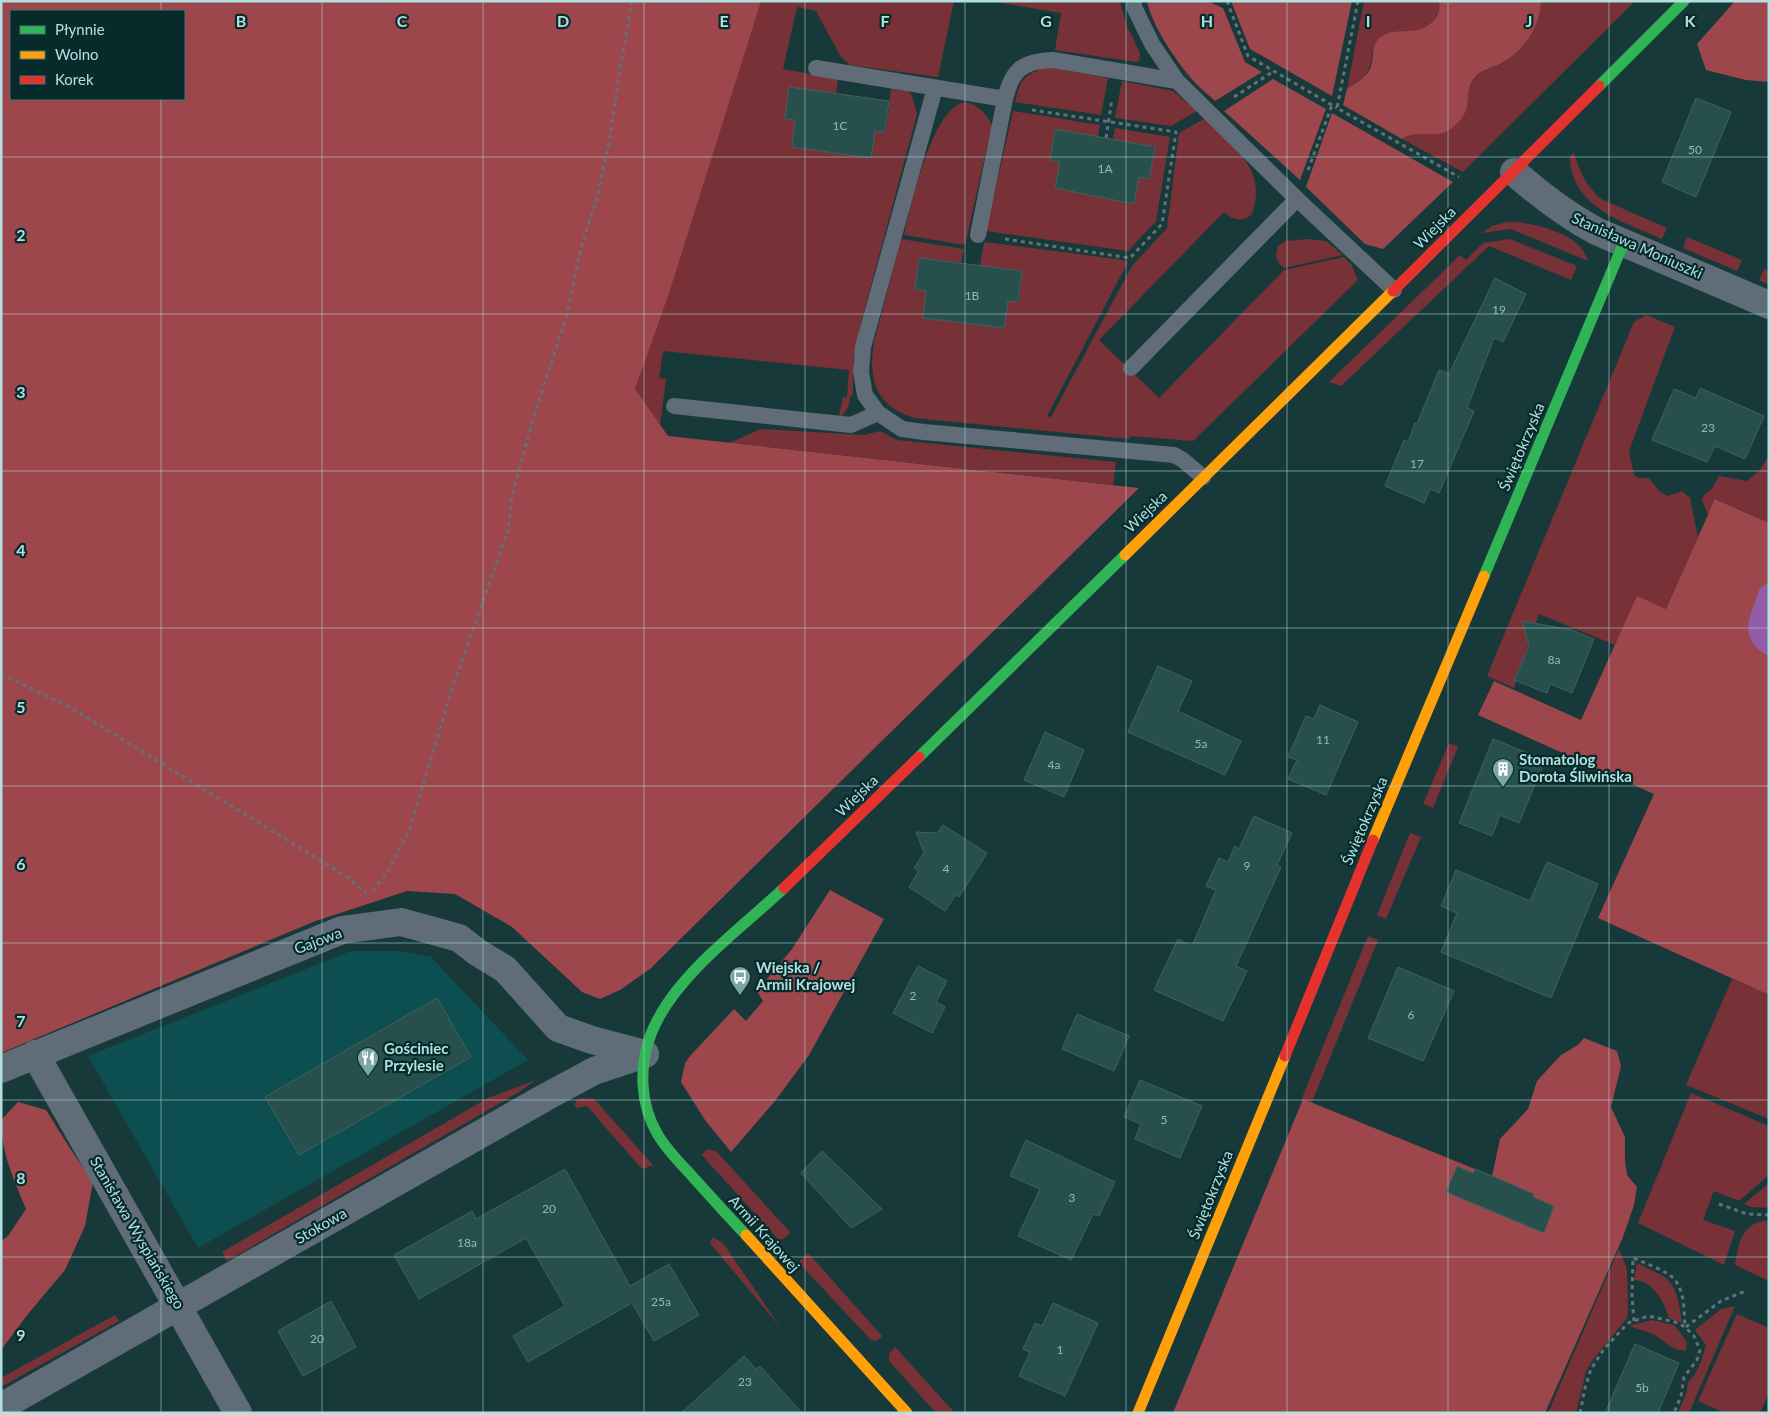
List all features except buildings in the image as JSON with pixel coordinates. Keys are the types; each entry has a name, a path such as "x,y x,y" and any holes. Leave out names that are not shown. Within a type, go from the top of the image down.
{"street":[{"name":"Wiejska","path":"645,1054 659,1017 684,984 1394,290 1684,1"},
{"name":"Stanisława Moniuszki","path":"1514,172 1553,205 1596,231 1769,305"},
{"name":"Świętokrzyska","path":"1138,1413 1364,862 1624,242"},
{"name":"Gajowa","path":"1,1069 342,930 401,922 459,938 477,952 505,969 558,1028 592,1040 645,1054"},
{"name":"Stanisława Wyspiańskiego","path":"35,1054 238,1413"},
{"name":"Stokowa","path":"1,1407 544,1098 594,1071 645,1054"},
{"name":"Armii Krajowej","path":"645,1054 643,1080 645,1102 657,1134 676,1159 907,1413"}],"lane":[{"path":"1134,1 1134,7 1152,44 1177,81 1297,199 1394,290"},
{"path":"978,235 1005,103 1012,78 1017,71 1033,62 1053,60 1177,81"},
{"path":"816,68 935,88 1005,103"},
{"path":"935,88 863,347 861,372 865,395 878,413 902,429 1174,455 1203,477"},
{"path":"1131,368 1297,199"},
{"path":"674,406 851,424 878,413"}],"path":[{"path":"1,674 71,708 346,876 370,896 387,872 409,831 452,689 508,530 512,495 536,410 566,318 581,248 598,198 632,1"},
{"path":"1227,1 1248,56 1458,177"},
{"path":"1337,108 1358,1"},
{"path":"1106,138 1117,71"},
{"path":"1209,112 1274,72"},
{"path":"978,235 1130,258 1162,224 1176,132 1108,122 1005,103"},
{"path":"1297,199 1332,105"},
{"path":"1719,1204 1747,1214 1769,1215"},
{"path":"1634,1321 1632,1296 1633,1258 1667,1274 1675,1280 1683,1302 1685,1327"},
{"path":"1685,1327 1721,1301 1746,1292"},
{"path":"1580,1413 1591,1369 1618,1332 1628,1323 1648,1316 1675,1322 1685,1327 1694,1336 1700,1350 1697,1360 1684,1377 1681,1396 1674,1413"}],"shaded area":[{"path":"1,1 761,1 670,290 635,389 668,436 1139,488 650,969 620,990 600,999 582,992 512,927 455,894 407,891 313,922 1,1053"},
{"path":"755,1 954,1 938,77 850,65 841,57 816,11 797,7 783,69 838,79 836,94 789,88 785,118 795,120 792,147 871,158 875,131 886,132 891,89 908,91 912,96 917,114 861,323 853,361 853,394 842,417 839,416 843,397 847,398 849,370 663,351 659,378 666,379 660,426 635,390"},
{"path":"990,1 1120,1 1126,24 1140,53 1139,61 1055,50 1061,13"},
{"path":"1147,1 1207,1 1223,8 1245,62 1262,72 1215,101 1193,80 1171,51 1154,21"},
{"path":"1231,1 1352,1 1332,96 1250,49"},
{"path":"1364,1 1439,1 1439,7 1436,17 1425,28 1419,31 1398,34 1372,52 1372,59 1366,74 1347,89"},
{"path":"1439,1 1541,1 1538,20 1524,45 1510,58 1499,65 1481,72 1472,80 1469,87 1466,109 1458,123 1443,133 1414,134 1402,139 1343,105 1347,89 1363,78 1370,69 1375,44 1381,37 1394,32 1422,29 1429,25 1437,15"},
{"path":"1541,1 1635,1 1463,172 1402,139 1408,135 1420,133 1467,108 1469,88 1474,78 1483,71 1501,64 1517,53 1534,29 1538,20"},
{"path":"1735,1 1769,1 1769,82 1746,80 1706,70 1697,44"},
{"path":"1045,67 1108,78 1101,115 1015,102 1024,79 1031,73"},
{"path":"1273,79 1326,109 1300,180 1224,111"},
{"path":"1122,81 1173,91 1197,111 1171,126 1115,118"},
{"path":"966,102 981,110 992,125 965,245 904,235 918,181 933,138 943,120 954,107"},
{"path":"1013,111 1100,125 1098,137 1055,129 1050,160 1060,162 1055,188 1134,203 1139,177 1149,178 1155,148 1113,139 1115,128 1170,137 1156,221 1128,251 986,231"},
{"path":"1332,113 1453,182 1383,249 1365,244 1306,187"},
{"path":"1204,119 1236,149 1251,171 1255,184 1256,198 1252,214 1245,219 1238,219 1224,212 1099,340 1159,398 1284,270 1344,257 1351,264 1358,280 1193,441 1130,436 1129,439 914,418 890,406 877,389 872,368 872,356 901,239 964,249 961,263 919,258 915,289 926,291 923,318 1004,328 1008,301 1019,302 1022,271 980,266 984,242 1124,260 1128,262 1047,416 1051,417 1132,266 1167,228 1179,133"},
{"path":"1574,153 1584,178 1601,199 1667,228 1662,239 1616,219 1589,200 1579,188 1572,174 1570,156"},
{"path":"1507,222 1533,225 1561,234 1581,248 1588,261 1511,229 1482,233 1492,226"},
{"path":"1687,237 1742,260 1737,271 1683,248"},
{"path":"1308,239 1326,241 1343,255 1284,268 1281,266 1276,254 1279,245 1286,241"},
{"path":"1510,239 1577,266 1571,280 1489,246 1341,386 1329,382 1460,255 1466,260 1483,243"},
{"path":"1764,269 1769,271 1769,285 1759,280"},
{"path":"1646,315 1675,327 1629,451 1634,475 1639,478 1649,478 1659,491 1668,496 1682,491 1690,498 1698,537 1666,609 1637,597 1615,645 1539,614 1514,688 1487,676 1634,322"},
{"path":"761,429 864,435 880,431 897,440 1116,462 1113,485 729,443"},
{"path":"1769,455 1769,523 1716,499 1708,515 1702,500 1703,496 1712,489 1719,476 1747,481 1760,470"},
{"path":"1715,499 1769,523 1769,995 1598,918 1654,794 1478,715 1494,681 1581,720 1637,596 1666,609"},
{"path":"1769,584 1769,657 1757,648 1751,640 1748,626 1759,589"},
{"path":"1449,743 1458,747 1433,808 1423,804"},
{"path":"1410,833 1421,837 1386,919 1377,915"},
{"path":"830,890 884,919 809,1055 775,1101 731,1152 705,1120 681,1082 685,1063 734,1009 746,1021 763,1001 757,991 792,949"},
{"path":"1368,936 1378,940 1312,1102 1302,1098"},
{"path":"351,951 401,951 431,957 528,1060 198,1248 88,1056"},
{"path":"1732,979 1769,995 1769,1119 1686,1085"},
{"path":"1584,1038 1617,1051 1621,1066 1611,1107 1625,1137 1627,1175 1637,1187 1634,1205 1623,1237 1545,1413 1173,1413 1303,1099 1492,1176 1500,1139 1528,1109 1537,1081 1561,1055 1578,1045"},
{"path":"536,1080 519,1092 227,1261 222,1252 488,1098"},
{"path":"1691,1093 1769,1126 1769,1175 1739,1201 1714,1191 1703,1220 1735,1231 1724,1265 1638,1223"},
{"path":"577,1099 594,1099 653,1165 643,1169 640,1167 587,1106 578,1108 574,1106"},
{"path":"18,1102 46,1110 93,1182 85,1226 65,1270 1,1350 1,1241 8,1236 26,1209 6,1155 1,1120"},
{"path":"710,1149 717,1152 790,1234 781,1240 778,1239 702,1155"},
{"path":"1769,1183 1769,1208 1752,1207 1744,1204"},
{"path":"1769,1220 1769,1281 1735,1265 1740,1241 1747,1229 1752,1225"},
{"path":"713,1237 723,1243 781,1328 710,1243"},
{"path":"1619,1249 1627,1269 1627,1318 1592,1361 1586,1372 1576,1413 1548,1413"},
{"path":"808,1253 882,1336 877,1341 871,1340 800,1264 800,1261"},
{"path":"1637,1263 1663,1276 1670,1282 1678,1299 1682,1323 1669,1318 1661,1299 1652,1288 1641,1281 1634,1280"},
{"path":"1735,1306 1689,1413 1678,1413 1687,1391 1688,1382 1697,1370 1706,1345 1695,1330 1721,1309"},
{"path":"1737,1314 1769,1328 1769,1393 1760,1413 1720,1413 1720,1411 1698,1401"},
{"path":"115,1315 119,1321 1,1387 1,1378"},
{"path":"1652,1320 1674,1325 1687,1342 1686,1351 1671,1347 1653,1334 1629,1326"},
{"path":"895,1347 955,1413 936,1413 889,1361 889,1354"}],"traffic: fast":[{"path":"1599,86 1684,1"},
{"path":"1484,576 1624,242"},
{"path":"919,757 1125,555"},
{"path":"746,1235 665,1146 658,1135 646,1104 643,1068 648,1043 654,1027 669,1001 683,983 716,949 784,888"}],"traffic: slow":[{"path":"1125,555 1393,291"},
{"path":"1373,840 1484,576"},
{"path":"1138,1413 1285,1056"},
{"path":"746,1235 907,1413"}],"traffic: jam":[{"path":"1393,291 1599,86"},
{"path":"784,888 919,757"},
{"path":"1285,1056 1373,840"}],"place":[{"name":"Stomatolog Dorota Śliwińska","path":"1503,788"},
{"name":"Wiejska / Armii Krajowej","path":"740,996"},
{"name":"Gościniec Przylesie","path":"368,1077"}]}
